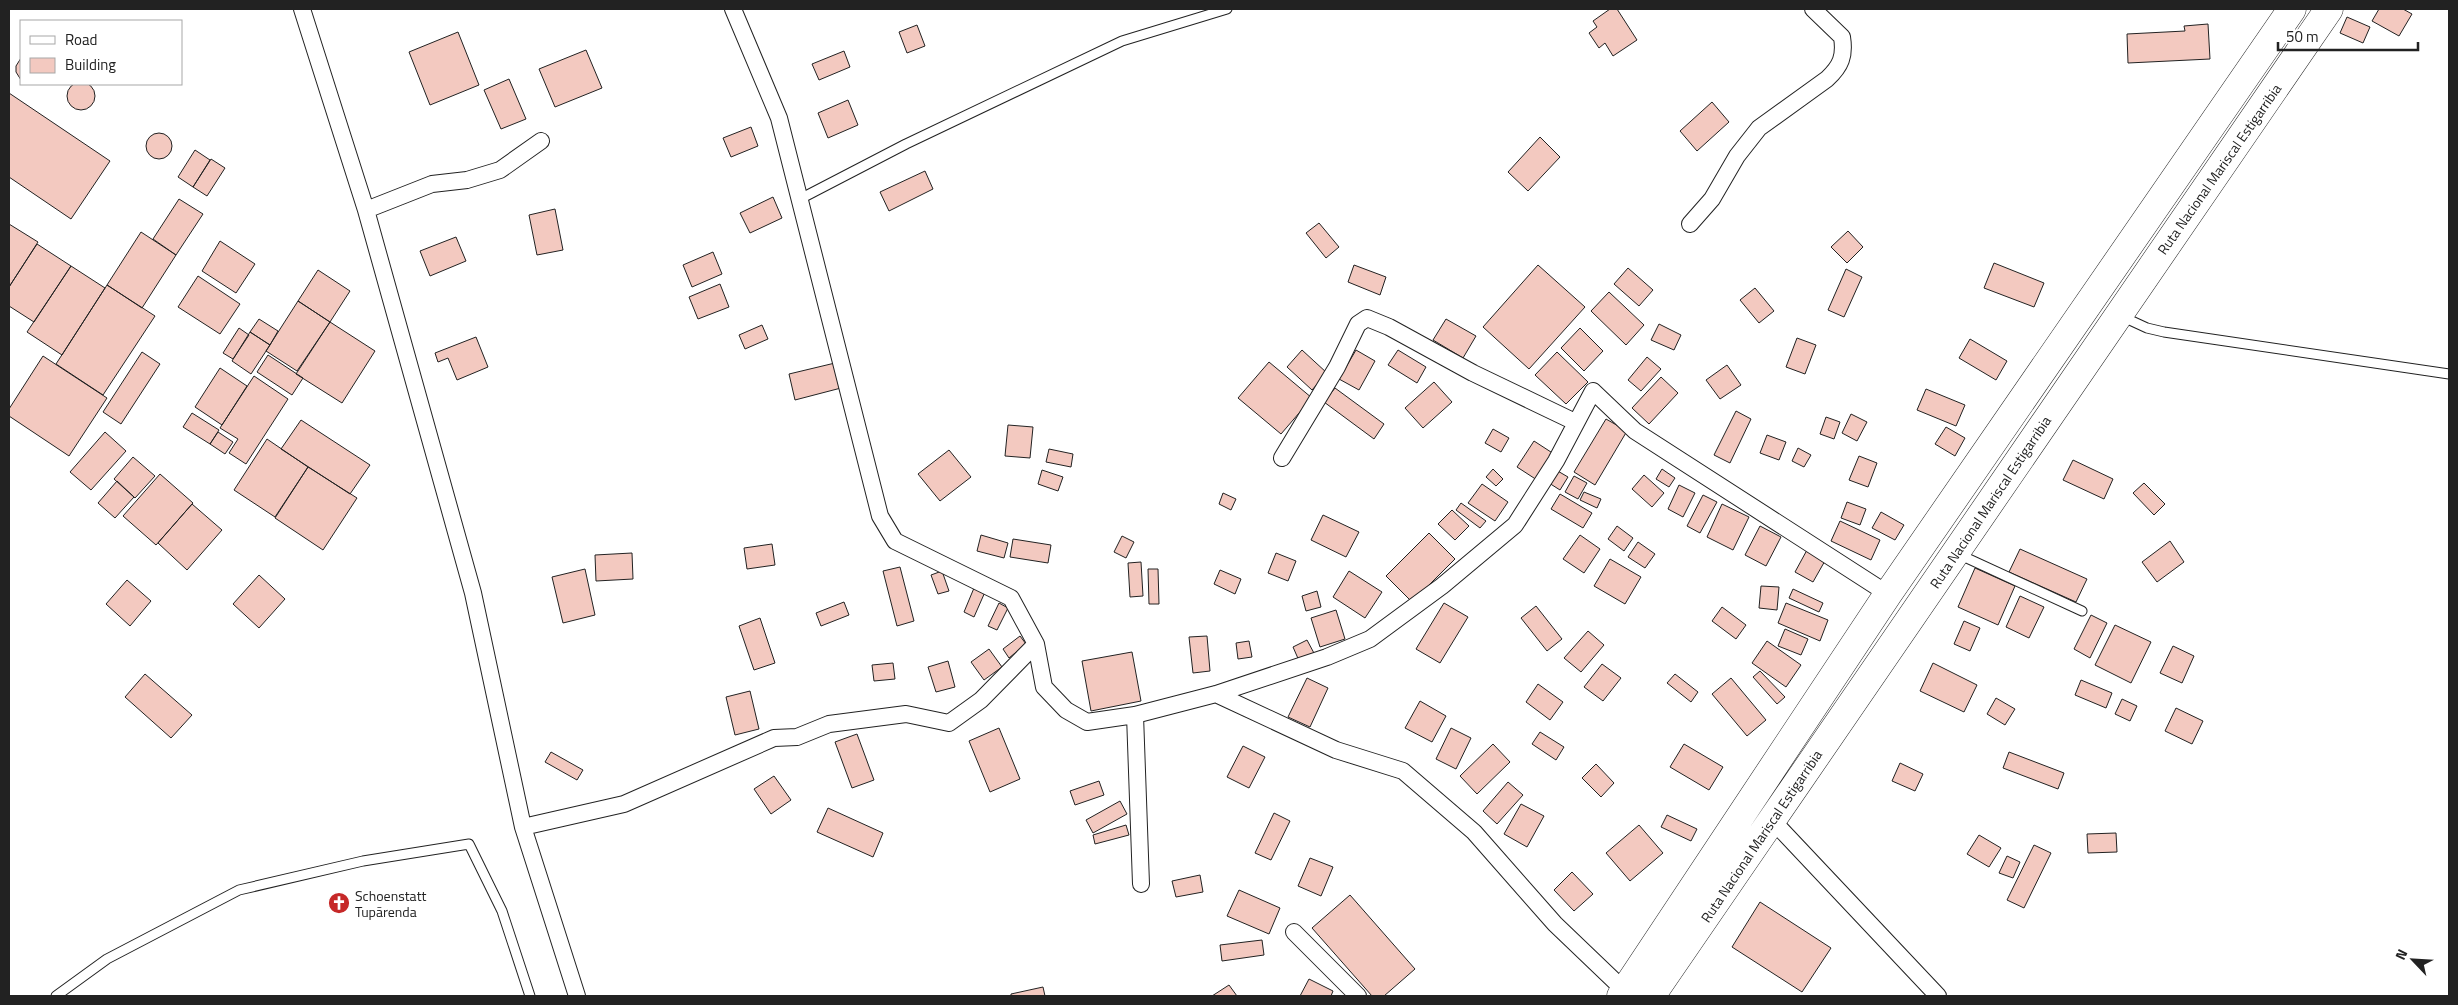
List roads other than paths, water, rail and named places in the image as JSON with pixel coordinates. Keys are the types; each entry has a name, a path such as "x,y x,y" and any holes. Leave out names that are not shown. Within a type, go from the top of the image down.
{"highway":[{"name":"Ruta Nacional Mariscal Estigarribia","path":"1632,994 1888,594 2292,9"},
{"name":"Ruta Nacional Mariscal Estigarribia","path":"1632,994 1772,820 2329,9"}],"street":[{"path":"302,9 366,210 473,593 523,827 577,996"},
{"path":"733,9 779,118 880,516 895,541 1011,598 1036,644 1044,687 1066,710 1087,722 1135,715 1216,694 1327,657 1370,638 1442,586 1515,525 1556,461 1593,391 1636,431 1888,594"},
{"path":"1690,224 1712,199 1737,156 1759,128 1837,70 1842,61 1844,50 1842,37 1812,9"},
{"path":"366,210 432,184 467,180 500,170 541,140"},
{"path":"1282,458 1337,366 1358,324 1366,318 1389,327 1473,373 1575,422"},
{"path":"523,827 624,804 774,738 797,737 829,724 906,714 949,723 981,700 1036,644"},
{"path":"1216,694 1336,750 1403,771 1474,832 1555,924 1632,994"},
{"path":"1135,715 1141,884"},
{"path":"1772,820 1938,996"},
{"path":"1294,932 1358,996"}],"lane":[{"path":"800,199 906,144 1122,41 1227,9"},
{"path":"2119,315 2147,328 2164,332 2449,374"},
{"path":"1956,552 2082,611"},
{"path":"56,996 107,959 239,890 363,861 469,844 502,911 530,996"}],"place":[{"name":"Schoenstatt Tupãrenda","path":"339,903"}]}
